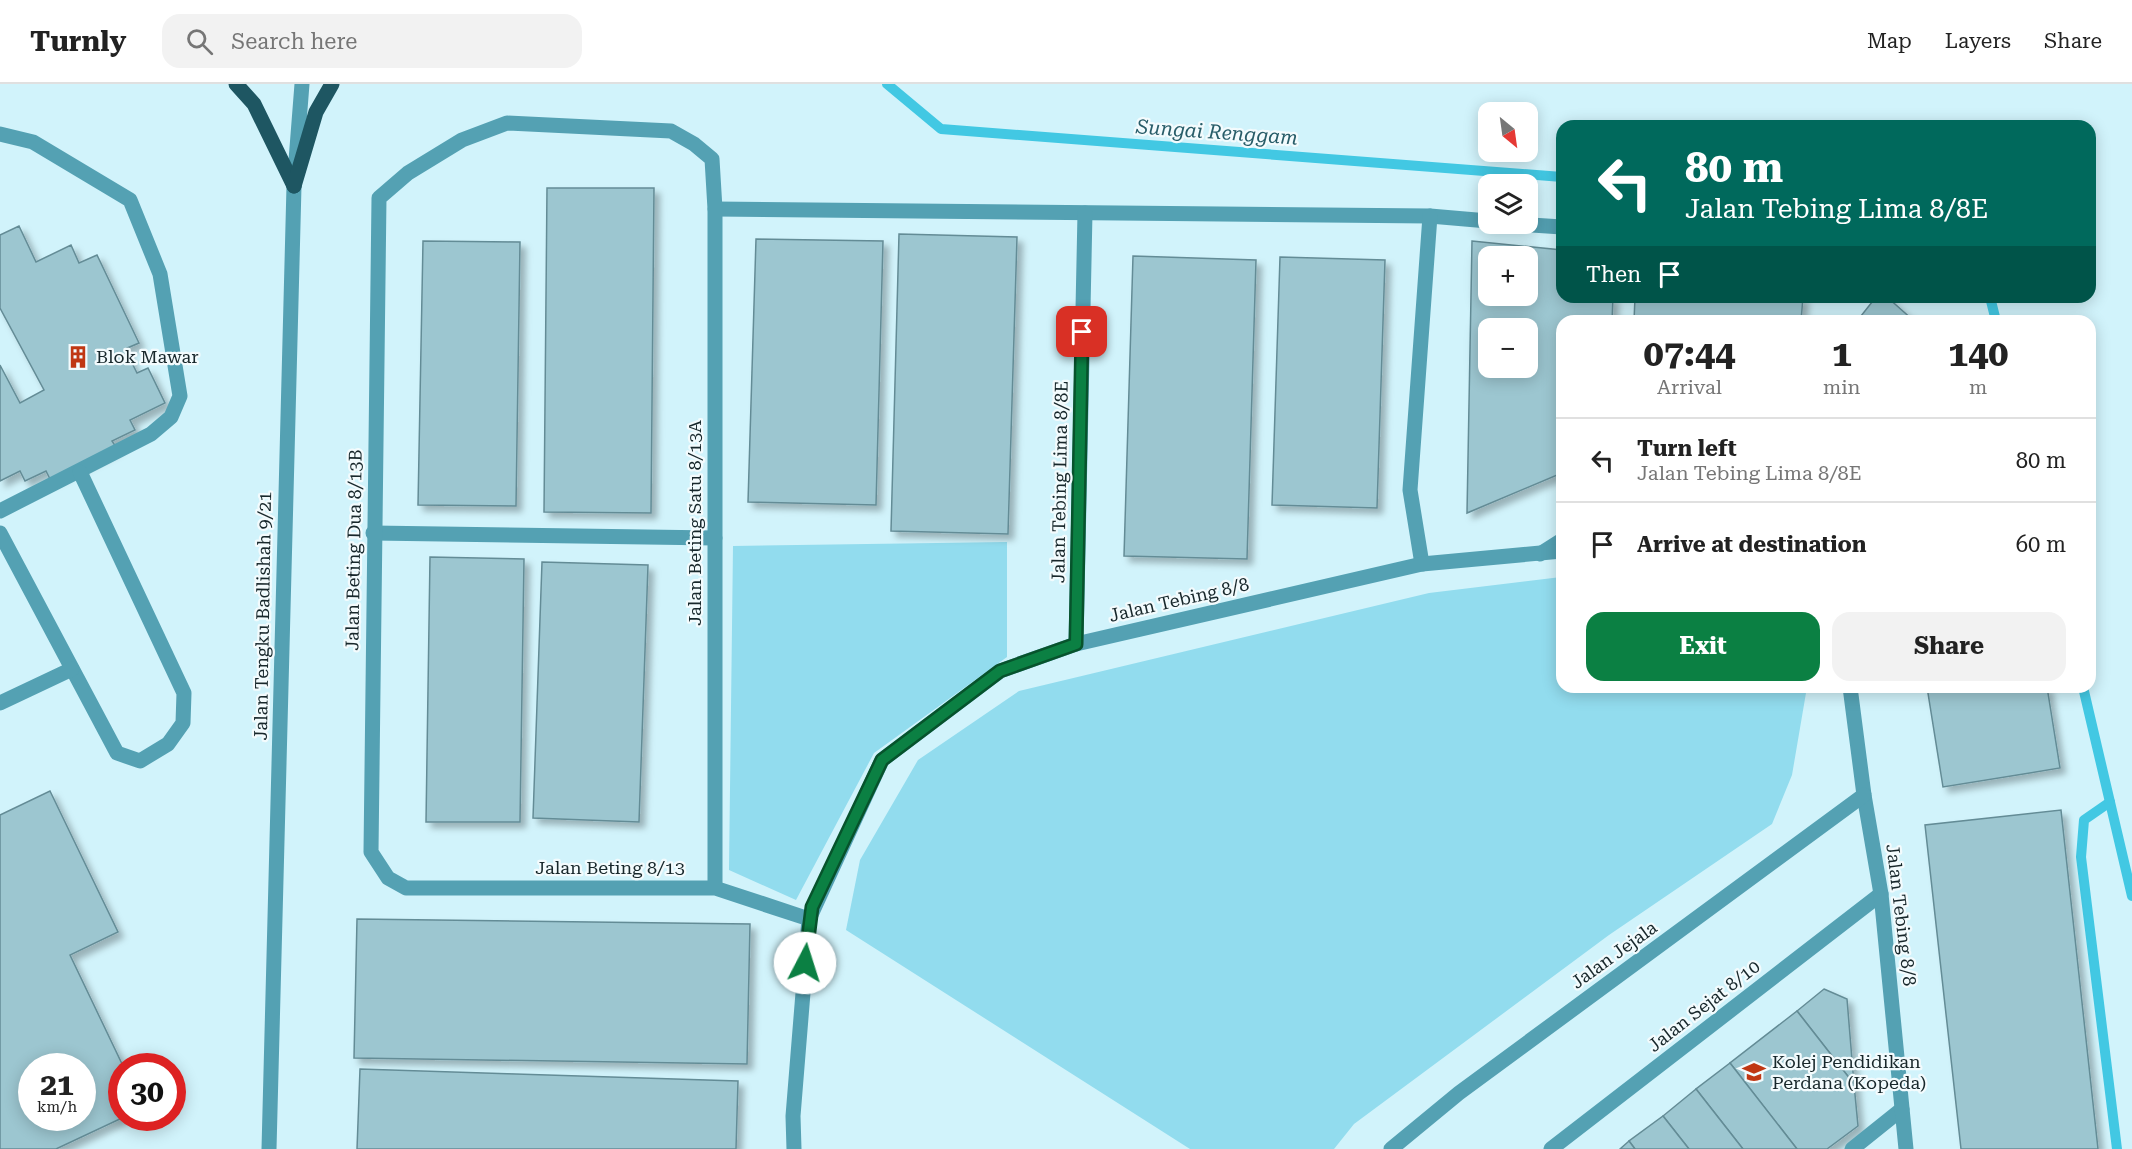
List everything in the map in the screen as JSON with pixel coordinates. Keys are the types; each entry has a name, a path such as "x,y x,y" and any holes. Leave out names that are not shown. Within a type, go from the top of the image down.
{"main road":[{"path":"236,84 254,104 294,186"},
{"path":"294,186 316,112 332,84"}],"street":[{"name":"Jalan Tengku Badlishah 9/21","path":"269,1149 294,186 302,84"},
{"name":"Jalan Beting Satu 8/13A","path":"379,198 408,173 462,140 507,123 671,131 694,144 712,159 715,209 715,888"},
{"path":"0,134 33,142 130,200 160,274 180,396 171,417 151,434 0,511"},
{"name":"Jalan Beting Dua 8/13B","path":"379,198 373,533 371,852 388,878 406,888"},
{"path":"715,209 1430,216 1478,220"},
{"name":"Jalan Tebing Lima 8/8E","path":"1076,644 1085,213"},
{"path":"1422,564 1410,490 1430,216"},
{"path":"1538,225 1556,227"},
{"path":"0,533 117,753 140,761 168,744 183,723 184,693 80,472"},
{"path":"373,533 715,538"},
{"path":"1540,554 1556,544"},
{"name":"Jalan Tebing 8/8","path":"794,1149 793,1116 809,919 882,760 1000,671 1076,644 1422,564 1556,552"},
{"path":"0,703 72,669"},
{"name":"Jalan Tebing 8/8","path":"1853,693 1864,795 1881,894 1906,1149"},
{"name":"Jalan Jejala","path":"1391,1149 1469,1086 1864,795"},
{"name":"Jalan Beting 8/13","path":"406,888 715,888 809,919"},
{"name":"Jalan Sejat 8/10","path":"1551,1149 1881,894"},
{"path":"1852,1149 1902,1109"}],"shaded area":[{"path":"1007,542 1007,657 874,753 796,900 729,870 733,546"},
{"path":"1556,578 1556,693 1806,693 1792,775 1772,824 1609,935 1354,1124 1334,1149 1190,1149 846,930 860,860 918,760 1019,691 1429,593"}],"building":[{"path":"547,188 654,188 651,513 544,512"},
{"name":"Blok Mawar","path":"19,226 36,262 71,245 79,263 97,255 139,343 125,349 137,373 148,368 165,403 130,420 135,430 112,441 116,447 50,479 46,471 25,481 20,471 0,481 0,365 20,403 44,390 0,308 0,235"},
{"path":"899,234 1017,237 1008,534 891,531"},
{"path":"756,239 883,241 876,505 748,502"},
{"path":"423,241 520,242 516,506 418,505"},
{"path":"1472,241 1522,246 1478,246 1478,306 1538,306 1538,248 1556,249 1556,303 1613,303 1612,315 1556,315 1556,476 1467,513"},
{"path":"1133,256 1256,260 1247,559 1124,556"},
{"path":"1280,257 1385,260 1377,508 1272,505"},
{"path":"1635,303 1802,303 1802,315 1634,315"},
{"path":"1871,303 1894,303 1907,315 1862,315"},
{"path":"430,557 524,559 520,822 426,822"},
{"path":"542,562 648,565 639,822 533,818"},
{"path":"1928,693 2048,693 2060,768 1943,787"},
{"path":"50,791 118,932 70,955 117,1053 108,1053 108,1125 96,1130 96,1053 18,1053 18,1131 94,1131 56,1149 0,1149 0,815"},
{"path":"2061,810 2098,1149 1961,1149 1925,825"},
{"path":"357,919 750,924 747,1064 354,1058"},
{"path":"1824,989 1847,999 1854,1084 1797,1011"},
{"path":"1797,1011 1854,1084 1858,1126 1827,1149 1797,1149 1730,1063"},
{"path":"1730,1063 1797,1149 1743,1149 1696,1089"},
{"path":"360,1069 738,1081 736,1149 357,1149"},
{"path":"1696,1089 1743,1149 1689,1149 1663,1116"},
{"path":"1663,1116 1689,1149 1635,1149 1629,1141"},
{"path":"1629,1141 1635,1149 1620,1149"}],"waterway":[{"name":"Sungai Renggam","path":"887,84 941,129 1556,177"},
{"name":"Sungai Renggam","path":"1992,303 1994,315"},
{"name":"Sungai Renggam","path":"2084,693 2132,896"},
{"path":"2110,802 2084,820 2081,857 2117,1149"}],"place":[{"name":"Blok Mawar","path":"78,357"},
{"name":"Kolej Pendidikan Perdana (Kopeda)","path":"1754,1072"}],"route":[{"path":"805,963 812,907 882,760 1000,671 1076,644 1082,332"}]}
